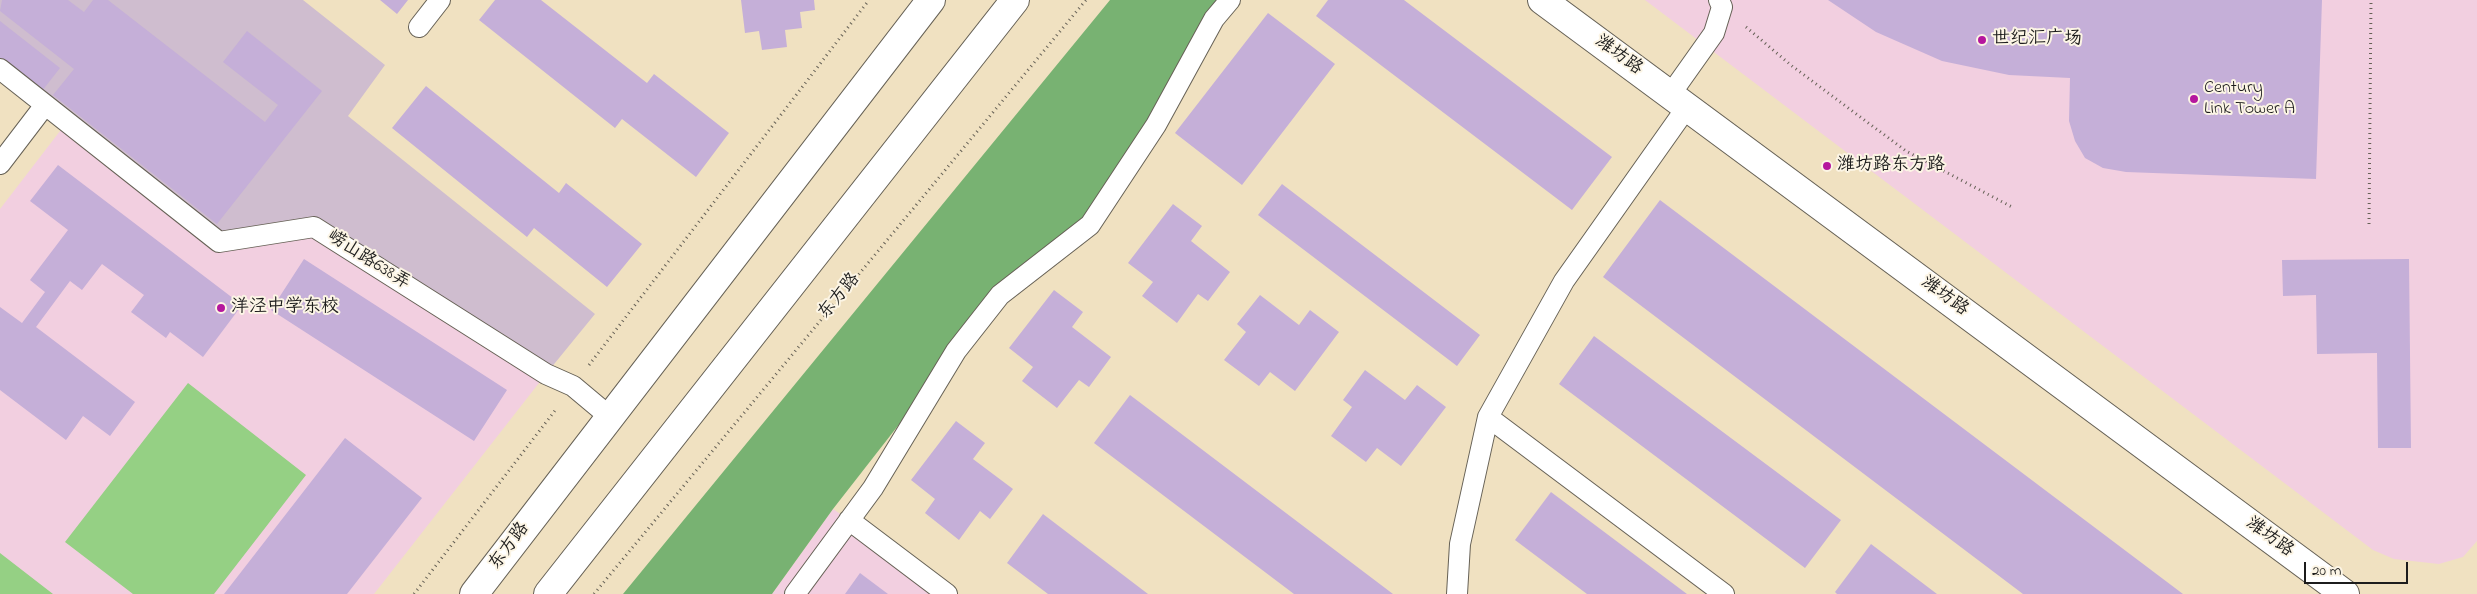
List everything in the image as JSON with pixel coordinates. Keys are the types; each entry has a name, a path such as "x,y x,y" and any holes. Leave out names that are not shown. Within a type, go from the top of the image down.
{"main road":[{"name":"东方路","path":"474,594 931,0"},
{"path":"548,594 1016,0"},
{"name":"潍坊路","path":"1542,0 2345,594"}],"lane":[{"path":"419,27 440,0"},
{"path":"794,594 873,488 956,351 1000,295 1090,225 1156,125 1214,19 1230,0"},
{"path":"1457,594 1460,544 1488,417 1564,281 1678,101 1714,33 1721,4"},
{"name":"崂山路638弄","path":"0,69 219,242 314,227 546,374 573,386 610,417"},
{"path":"0,164 45,105"},
{"path":"1488,417 1724,594"},
{"path":"849,520 948,594"}],"path":[{"path":"414,594 869,0"},
{"name":"东方路","path":"594,594 1086,0"},
{"path":"2369,224 2370,0"},
{"path":"1721,4 1792,66 1906,151 2012,207"}],"shaded area":[{"path":"0,0 303,0 385,65 348,116 595,314 546,374 314,227 219,242 0,69"},
{"path":"1645,0 2477,0 2477,541 2463,557 2439,564 2394,559 2373,550"},
{"name":"洋泾中学东校","path":"67,122 314,227 546,374 374,594 0,594 0,209"},
{"path":"833,509 849,520 947,594 772,594"}],"green space":[{"path":"1110,0 1230,0 1090,225 1000,295 833,509 772,594 623,594"},
{"path":"188,383 306,475 214,594 133,594 65,542"},
{"path":"0,553 53,594 0,594"}],"building":[{"path":"2,0 68,0 84,12 93,0 108,0 265,122 278,105 223,62 247,31 322,91 217,224 53,95 74,69 0,11"},
{"path":"380,0 408,0 397,14"},
{"path":"495,0 541,0 647,83 654,74 729,133 696,177 622,119 615,128 479,20"},
{"path":"741,0 814,0 815,10 800,12 802,28 785,30 787,47 762,50 759,31 745,33"},
{"path":"1328,0 1404,0 1612,157 1572,210 1316,16"},
{"name":"Century Link Tower A","path":"1828,0 2322,0 2316,179 2126,172 2103,168 2085,158 2075,141 2069,121 2070,78 2009,75 1942,61 1876,32"},
{"path":"1268,13 1335,64 1242,185 1175,133"},
{"path":"0,21 60,68 42,91 0,58"},
{"path":"426,86 559,193 566,183 642,244 607,287 534,228 527,237 392,128"},
{"path":"58,165 242,305 203,357 170,332 166,338 131,312 144,295 102,264 82,290 70,281 36,327 135,402 110,436 83,416 66,440 0,390 0,307 22,323 45,292 30,280 68,230 30,201"},
{"path":"1282,184 1480,335 1457,366 1258,215"},
{"path":"1660,200 2183,594 2023,594 1603,277"},
{"path":"1173,204 1202,226 1191,241 1230,272 1208,301 1198,294 1177,323 1142,296 1153,282 1128,263"},
{"path":"304,259 507,390 474,441 271,310"},
{"path":"2409,259 2411,448 2378,448 2377,353 2317,354 2316,295 2283,296 2282,260"},
{"path":"1054,290 1083,312 1072,327 1111,357 1089,387 1079,380 1057,408 1022,381 1033,367 1009,348"},
{"path":"1260,295 1299,325 1310,310 1339,332 1295,391 1270,372 1259,386 1224,360 1246,332 1237,324"},
{"path":"1594,336 1841,520 1805,568 1559,384"},
{"path":"1365,370 1405,400 1417,385 1446,407 1401,466 1377,448 1366,462 1331,436 1352,407 1343,400"},
{"path":"1130,395 1393,594 1294,594 1094,443"},
{"path":"956,421 985,443 973,459 1013,489 990,519 980,511 959,540 925,513 935,499 911,480"},
{"path":"345,438 422,498 347,594 224,594"},
{"path":"1551,492 1687,594 1587,594 1515,540"},
{"path":"1043,514 1148,594 1048,594 1007,563"},
{"path":"1871,544 1937,594 1837,594 1835,592"},
{"path":"860,573 888,594 845,594"}],"place":[{"name":"世纪汇广场","path":"1982,40"},
{"name":"Century Link Tower A","path":"2194,99"},
{"name":"潍坊路东方路","path":"1827,166"},
{"name":"洋泾中学东校","path":"221,308"}]}
